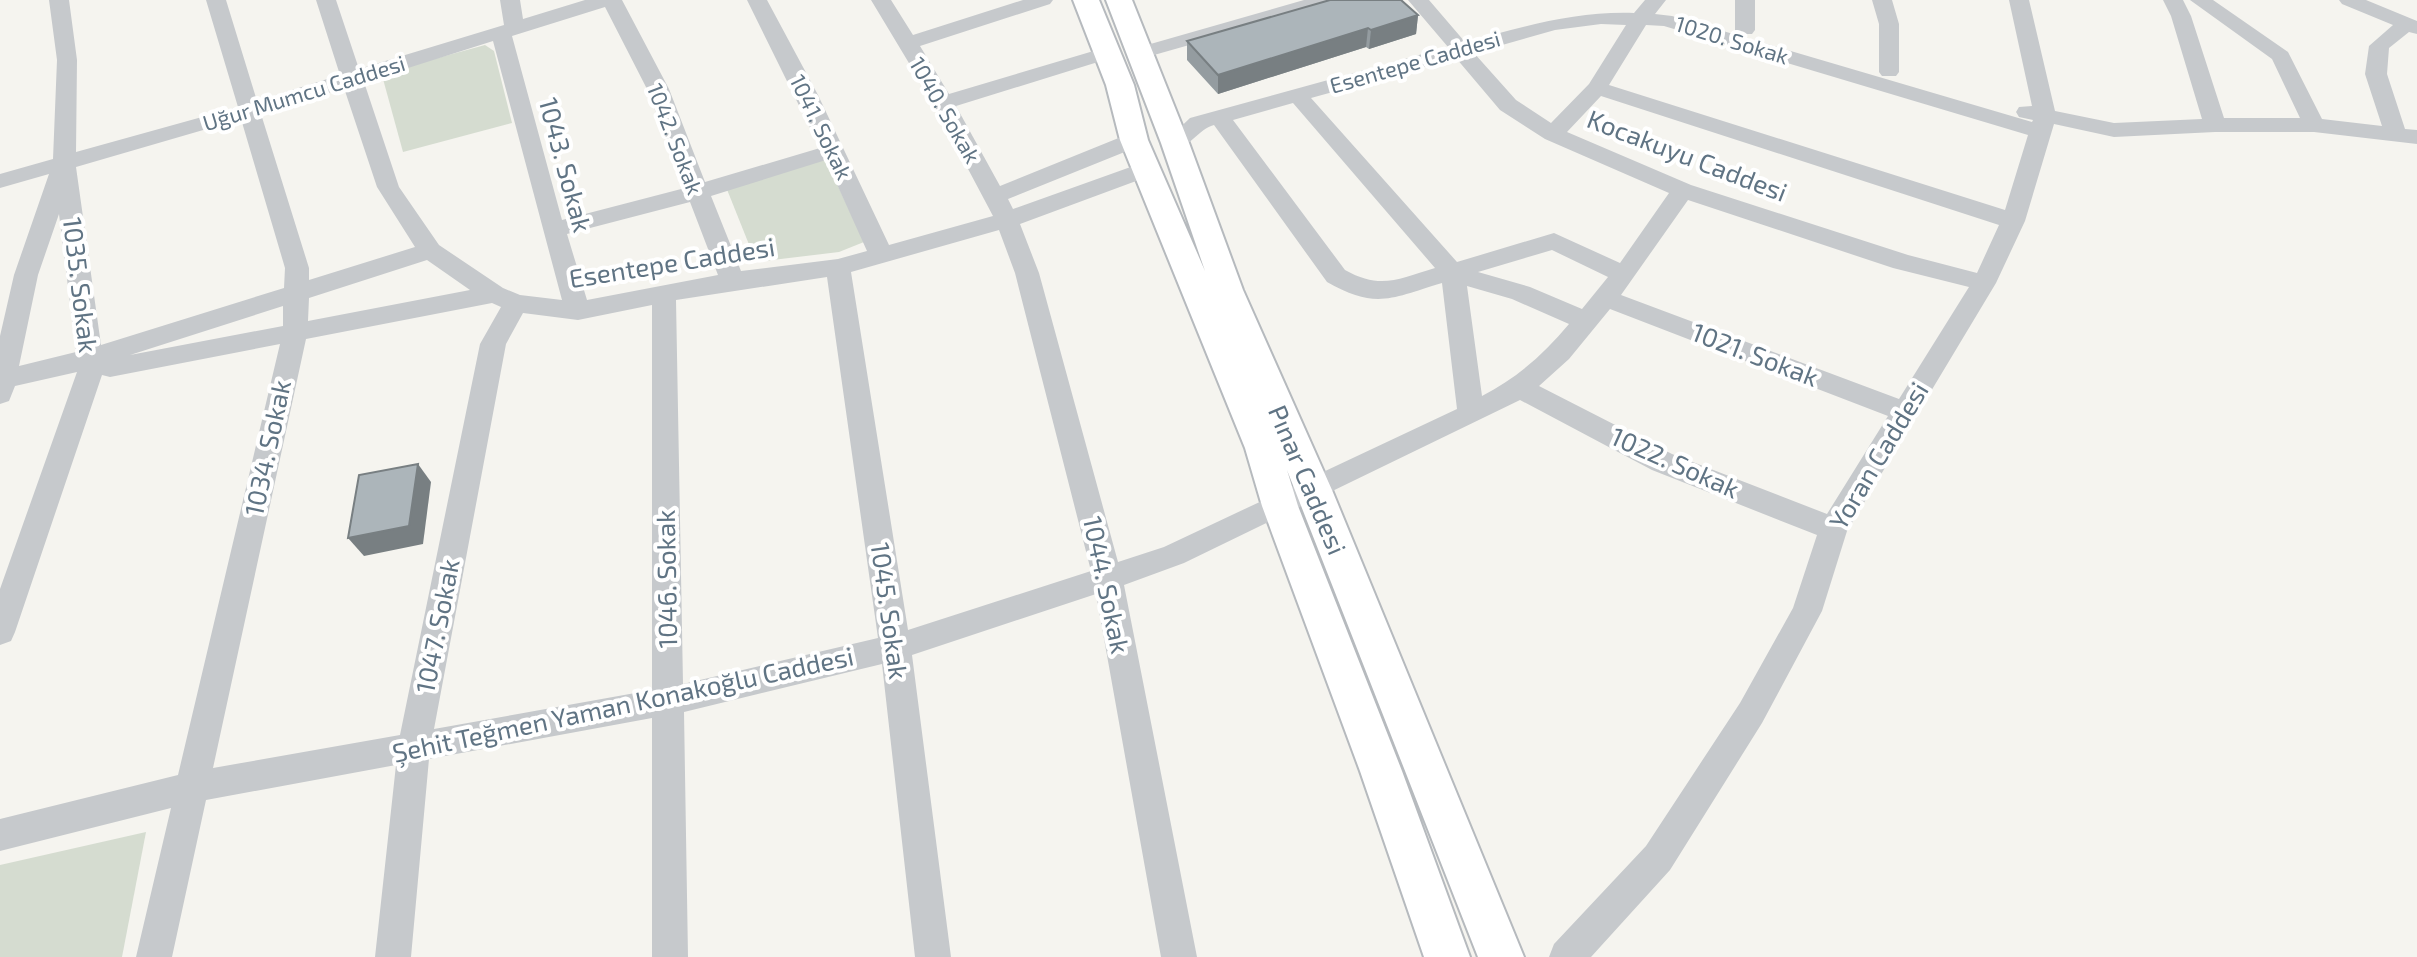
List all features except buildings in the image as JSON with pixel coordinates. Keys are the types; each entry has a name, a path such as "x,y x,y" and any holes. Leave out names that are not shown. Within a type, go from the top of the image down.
{"main road":[{"name":"Pınar Caddesi","path":"1086,0 1123,53 1175,143 1227,290 1314,490 1501,957"},
{"name":"Pınar Caddesi","path":"1119,0 1123,53 1120,85 1140,155 1263,448 1280,506 1381,771 1447,957"},
{"path":"1140,155 1175,143"}],"street":[{"path":"59,0 67,60 64,164"},
{"name":"1034. Sokak","path":"154,957 295,333 298,294 297,268 247,111 216,0"},
{"name":"Esentepe Caddesi","path":"326,0 388,187 430,251 505,298 578,311 664,297 732,281 838,267 882,256 1140,155"},
{"name":"1043. Sokak","path":"510,0 507,30 553,230 578,311"},
{"name":"Uğur Mumcu Caddesi","path":"0,181 247,111 606,0"},
{"name":"1042. Sokak","path":"612,0 658,89 732,281"},
{"name":"1041. Sokak","path":"757,0 882,256"},
{"name":"1040. Sokak","path":"881,0 944,103 1001,208"},
{"path":"906,44 1043,0"},
{"path":"944,103 1273,7 1326,0"},
{"name":"Kocakuyu Caddesi","path":"1418,0 1508,105 1553,134 1683,190 1902,262 1984,283"},
{"path":"1553,134 1597,88 1640,19 1656,0"},
{"path":"1745,0 1745,30"},
{"path":"1882,0 1889,24 1889,72"},
{"name":"Yoran Caddesi","path":"1567,957 1658,858 1751,713 1807,611 1833,529 1984,283 2013,221 2043,125 2019,0"},
{"path":"2173,0 2181,16 2215,125"},
{"path":"2200,0 2281,56 2314,125"},
{"path":"2349,0 2412,26"},
{"name":"1020. Sokak","path":"1665,20 1682,15 1745,30 1889,72 2043,125"},
{"name":"Esentepe Caddesi","path":"1175,143 1198,123 1554,24 1601,18 1665,20"},
{"name":"1020. Sokak","path":"1665,20 2043,125"},
{"path":"2406,134 2376,74 2379,46 2412,26"},
{"path":"1597,88 2013,221"},
{"path":"1297,95 1453,273 1521,293 1586,321"},
{"name":"1021. Sokak","path":"1219,117 1336,276 1359,289 1382,292 1554,241 1614,286 1905,412"},
{"path":"2043,125 2114,130 2215,125 2314,125 2406,134"},
{"path":"553,230 696,193 833,151"},
{"name":"Esentepe Caddesi","path":"1001,208 1140,155"},
{"name":"1035. Sokak","path":"0,632 90,365 64,164"},
{"name":"1035. Sokak","path":"2,387 26,275 64,164"},
{"name":"Şehit Teğmen Yaman Konakoğlu Caddesi","path":"0,835 194,787 669,701 895,646 1174,555 1520,388 1560,352 1586,321 1683,190"},
{"name":"1044. Sokak","path":"1001,208 1027,273 1108,578 1179,957"},
{"path":"2,387 90,365 430,251"},
{"name":"1045. Sokak","path":"838,267 895,646 933,957"},
{"path":"1453,273 1471,414"},
{"name":"1046. Sokak","path":"664,297 670,957"},
{"path":"90,365 505,298"},
{"name":"1047. Sokak","path":"393,957 414,748 493,344 505,298"},
{"name":"1022. Sokak","path":"1520,388 1662,462 1833,529"}],"shaded area":[{"path":"485,45 494,51 512,123 403,152 383,79 394,70"},
{"path":"825,158 864,242 839,252 756,262 726,187"},
{"path":"146,832 122,957 0,957 0,865"}]}
